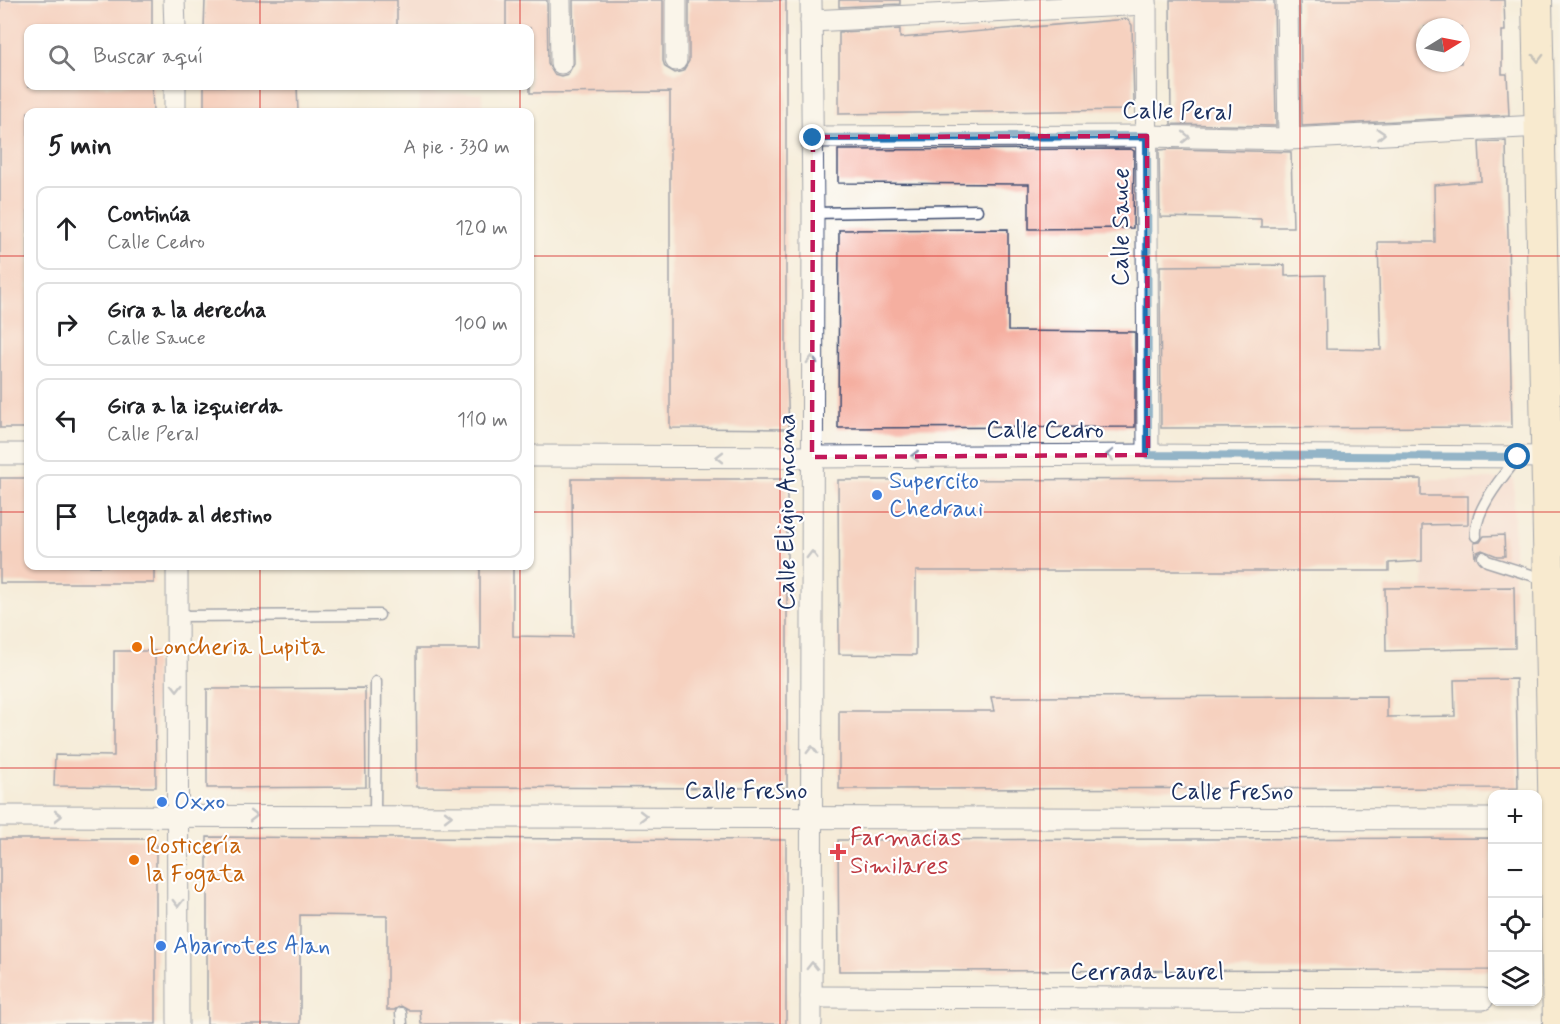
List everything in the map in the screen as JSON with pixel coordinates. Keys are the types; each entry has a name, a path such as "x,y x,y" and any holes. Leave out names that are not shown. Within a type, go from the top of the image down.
{"main road":[{"path":"1537,0 1542,457 1549,581 1546,819 1558,957 1558,1024"}],"street":[{"path":"174,0 175,24"},
{"path":"560,0 561,63"},
{"path":"676,0 676,60"},
{"path":"1287,0 1289,139"},
{"path":"811,10 1146,2"},
{"name":"Calle Sauce","path":"1146,2 1148,455"},
{"name":"Calle Eligio Ancona","path":"811,10 813,138 811,1024"},
{"path":"175,90 175,108"},
{"name":"Calle Peral","path":"813,138 1147,136 1289,139 1540,126"},
{"path":"0,454 24,454"},
{"name":"Calle Cedro","path":"534,456 1542,457"},
{"path":"177,570 178,1024"},
{"name":"Calle Fresno","path":"0,816 1488,819"},
{"name":"Cerrada Laurel","path":"811,997 1483,999"}],"lane":[{"path":"813,213 977,210"},
{"path":"1476,536 1475,530 1483,507 1498,482 1542,457"},
{"path":"1483,557 1487,561 1549,581"},
{"path":"177,616 379,615"},
{"path":"375,816 376,682"}],"highlighted area":[{"path":"1147,136 1148,455 812,457 813,137"}],"shaded area":[{"path":"397,0 506,0 506,24 397,24"},
{"path":"419,93 482,93 482,108 419,108"},
{"path":"1421,479 1514,479 1514,587 1423,588"}],"building":[{"path":"0,0 152,0 152,24 24,24 24,90 152,90 153,108 24,108 24,428 0,428"},
{"path":"205,0 397,0 397,24 204,24"},
{"path":"506,0 547,0 548,64 554,74 561,76 568,74 574,63 573,0 663,0 663,61 665,67 675,73 683,71 689,61 689,0 786,0 786,351 789,429 670,428 670,92 530,93 530,90 534,90 534,24 506,24"},
{"path":"839,0 900,0 900,4 839,7"},
{"path":"1170,0 1274,0 1276,126 1171,124"},
{"path":"1300,0 1504,0 1505,31 1502,31 1502,74 1507,74 1509,115 1302,126"},
{"path":"1127,19 1132,25 1134,104 1128,110 839,114 839,32 900,29 900,38"},
{"path":"204,90 297,90 298,108 204,108"},
{"path":"1506,141 1512,427 1161,428 1160,266 1285,265 1285,276 1325,275 1326,349 1381,350 1378,242 1435,242 1434,185 1481,181 1479,142"},
{"path":"1131,149 1134,151 1133,228 1029,229 1029,184 838,183 838,150"},
{"path":"1159,150 1291,152 1293,227 1261,227 1261,219 1160,217"},
{"path":"1008,229 1008,331 1135,332 1135,427 838,428 839,230"},
{"path":"0,478 24,478 24,570 154,570 154,583 0,583"},
{"path":"572,479 787,479 787,788 417,787 416,649 480,649 480,570 513,570 513,636 573,637"},
{"path":"1421,479 1421,496 1468,496 1468,524 1422,525 1422,561 1389,563 1389,571 916,571 916,655 839,654 838,480"},
{"path":"1504,535 1505,556 1497,556 1482,550 1477,552 1475,558 1474,543 1480,542 1484,536"},
{"path":"1514,587 1515,648 1386,651 1385,588"},
{"path":"114,651 155,651 156,787 54,786 55,755 114,756"},
{"path":"1516,679 1518,788 839,789 839,711 994,711 991,697 1387,696 1387,717 1455,716 1454,680"},
{"path":"365,688 366,787 207,788 207,689"},
{"path":"207,837 786,840 786,1024 421,1024 420,1010 408,1010 401,1006 394,1010 387,1010 387,916 300,915 300,1024 207,1024"},
{"path":"1488,838 1488,970 839,971 838,840"},
{"path":"0,839 156,839 156,1024 0,1024"}],"place":[{"name":"Supercito Chedraui","path":"877,495"},
{"name":"Loncheria Lupita","path":"137,647"},
{"name":"Oxxo","path":"162,802"},
{"name":"Farmacias Similares","path":"838,852"},
{"name":"Rosticería la Fogata","path":"134,860"},
{"name":"Abarrotes Alan","path":"161,946"}],"route":[{"path":"813,138 1147,136 1148,455 1518,457"}]}
